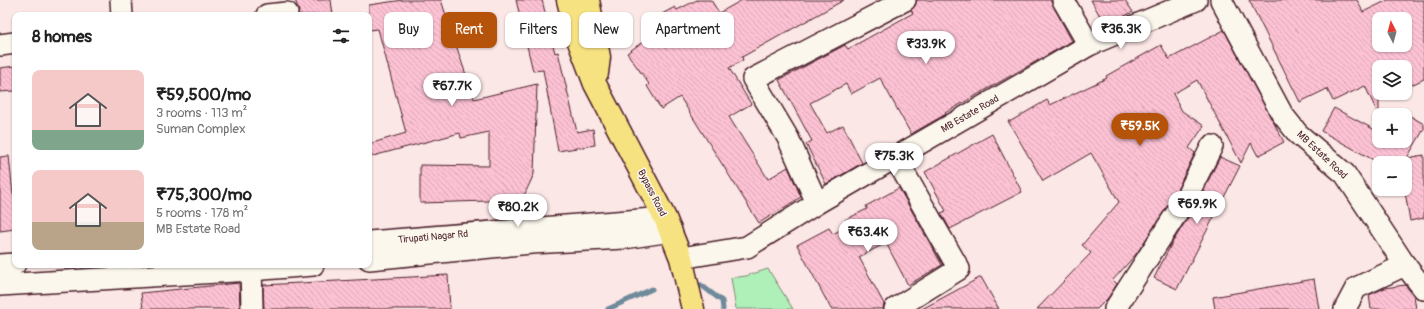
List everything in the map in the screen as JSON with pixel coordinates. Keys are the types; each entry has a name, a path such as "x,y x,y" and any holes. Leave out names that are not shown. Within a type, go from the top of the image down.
{"main road":[{"name":"Bypass Road","path":"568,0 578,39 595,84 668,224 681,258 693,309"},
{"path":"588,0 599,57 595,84"}],"street":[{"path":"121,0 122,12"},
{"path":"817,203 788,138 753,79 905,0"},
{"path":"1063,0 1089,45"},
{"name":"MB Estate Road","path":"681,258 747,247 817,203 1089,45 1196,0"},
{"name":"MB Estate Road","path":"1221,0 1282,114 1298,134 1345,174 1405,265 1424,289"},
{"path":"0,45 12,44"},
{"path":"1114,309 1185,200 1212,146"},
{"path":"895,157 959,269 895,309"},
{"path":"372,259 531,243 624,238 668,224"},
{"name":"Tirupati Nagar Rd","path":"372,242 668,224"},
{"path":"0,265 12,264"},
{"path":"1345,309 1356,288 1405,265"},
{"path":"0,285 251,268 252,309"}],"green space":[{"path":"768,269 793,309 736,309 731,278 746,276"}],"building":[{"path":"295,0 331,0 333,12 299,11"},
{"path":"403,0 441,0 445,12 441,12 441,48 457,48 474,99 537,84 534,174 522,200 420,203 420,165 489,166 489,132 461,138 460,133 372,156 372,143 406,133 378,29 372,30 372,12 369,12 369,5"},
{"path":"516,0 542,0 545,12 519,12"},
{"path":"697,0 711,0 718,12 666,12 675,7 677,10"},
{"path":"742,0 844,0 742,57 743,60 729,68 751,104 729,117 768,179 788,167 801,197 759,223 680,97 661,109 647,86 649,84 627,53 641,43 641,48 734,48 734,12 721,12"},
{"path":"917,0 1050,0 1072,41 911,134 880,78 851,94 846,84 810,103 827,133 843,125 862,163 826,184 806,144 812,141 779,80 845,45 848,49 913,13 911,10 915,6"},
{"path":"1091,0 1125,0 1133,12 1105,25"},
{"path":"1249,0 1357,0 1363,12 1388,0 1424,0 1424,79 1412,85 1412,60 1372,60 1372,100 1379,100 1379,108 1375,108 1365,86 1333,101 1327,89 1300,102"},
{"path":"1224,30 1284,142 1258,156 1251,143 1241,163 1197,80 1173,94 1182,111 1204,126 1189,148 1195,153 1175,194 1137,253 1113,280 1117,284 1108,298 1097,309 1037,309 1091,253 1082,245 1119,202 1091,153 1043,181 1008,121 1011,121 1047,100 1050,105 1107,78 1106,76 1161,45 1169,59"},
{"path":"527,48 554,48 555,53 558,52 577,132 593,129 595,145 558,151 543,70 533,71"},
{"path":"12,66 12,91 0,92 0,68"},
{"path":"1334,108 1372,128 1372,148 1412,148 1412,117 1424,124 1424,129 1408,156 1372,156 1372,159 1321,131"},
{"path":"992,134 1022,192 950,229 941,213 946,211 925,172"},
{"path":"1424,155 1424,218 1410,221 1406,196 1412,196 1412,157"},
{"path":"9,156 12,185 12,229 0,231 0,157"},
{"path":"1220,157 1240,166 1177,289 1154,278 1172,243 1196,205"},
{"path":"899,188 942,265 908,285 886,243 859,257 884,304 883,309 831,309 797,245 829,228 833,234 847,226 845,220 867,209 866,206"},
{"path":"448,275 450,309 264,309 263,285"},
{"path":"981,277 999,309 922,309"},
{"path":"1314,279 1319,309 1215,309 1213,297"},
{"path":"239,283 240,309 143,309 141,293"},
{"path":"1405,285 1414,296 1416,309 1371,309 1369,295 1385,288"}],"waterway":[{"path":"701,285 722,301 723,309"},
{"path":"608,309 652,289"}]}
